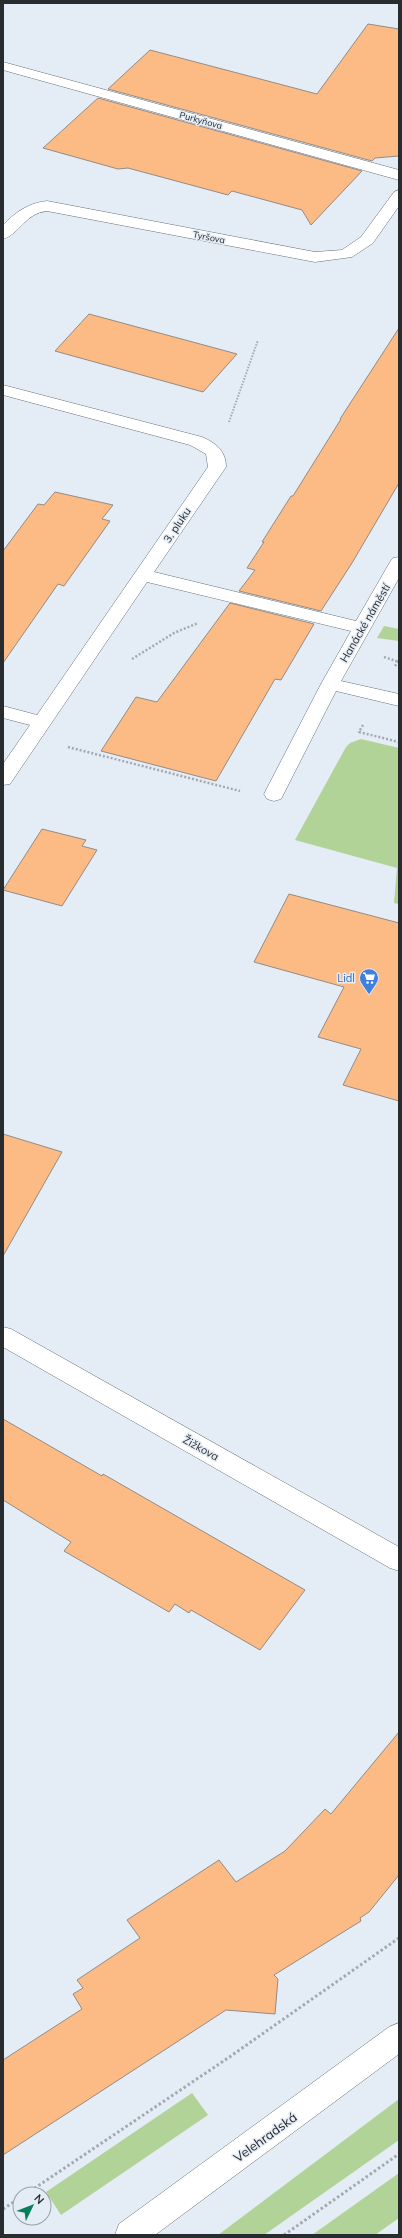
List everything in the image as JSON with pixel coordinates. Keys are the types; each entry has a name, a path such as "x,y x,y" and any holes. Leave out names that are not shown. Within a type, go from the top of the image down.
{"street":[{"name":"Purkyňova","path":"3,66 399,175"},
{"name":"Tyršova","path":"3,234 25,212 36,206 47,206 315,258 346,254 367,240 399,195"},
{"path":"3,390 196,441 212,449"},
{"name":"3. pluku","path":"3,779 217,467 218,459 212,449"},
{"name":"Hanácké náměstí","path":"275,792 330,684 399,562"},
{"path":"142,575 362,628"},
{"path":"330,684 399,700"},
{"path":"3,712 41,722"},
{"name":"Žižkova","path":"3,1336 399,1560"},
{"name":"Velehradská","path":"130,2235 399,2037"}],"path":[{"path":"212,449 222,439 235,410 258,340"},
{"path":"132,659 174,633 249,600"},
{"path":"62,746 247,793 275,792"},
{"path":"38,2186 228,2058 399,1938"},
{"path":"284,2235 399,2154"},
{"path":"3,2209 12,2203"}],"green space":[{"path":"384,626 399,629 399,641 377,638"},
{"path":"361,739 399,748 399,904 394,903 397,868 295,840 346,747 350,743"},
{"path":"192,2093 208,2115 61,2215 52,2201 52,2188"},
{"path":"399,2099 399,2140 264,2235 218,2235"},
{"path":"399,2173 399,2218 375,2235 312,2235"}],"building":[{"path":"368,24 399,29 399,156 375,158 372,161 108,89 150,50 317,94"},
{"path":"98,98 362,171 311,225 302,210 232,191 228,195 128,168 118,169 43,148"},
{"path":"89,314 237,354 203,392 55,351"},
{"path":"399,328 399,483 352,563 321,611 239,591 255,570 247,568 264,542 262,542 291,496 293,496 340,419"},
{"path":"55,492 113,505 102,519 110,521 64,586 58,584 3,663 3,551 38,504 44,505"},
{"path":"230,603 314,624 281,680 275,679 216,781 101,751 136,697 157,702"},
{"path":"42,829 86,840 82,846 97,850 62,906 3,890"},
{"path":"289,894 399,923 399,1101 343,1085 361,1049 318,1037 344,987 254,962"},
{"path":"3,1134 62,1152 3,1256"},
{"path":"3,1419 102,1476 103,1474 305,1590 260,1650 191,1610 189,1613 175,1604 169,1612 64,1551 71,1542 3,1500"},
{"path":"399,1732 399,1875 369,1912 360,1918 361,1921 274,1975 278,1979 275,2014 226,2010 3,2155 3,2060 82,2009 73,1994 83,1988 77,1980 140,1938 127,1920 219,1860 236,1882 285,1851 325,1809 331,1814"}],"place":[{"name":"Lidl","path":"369,995"}]}
